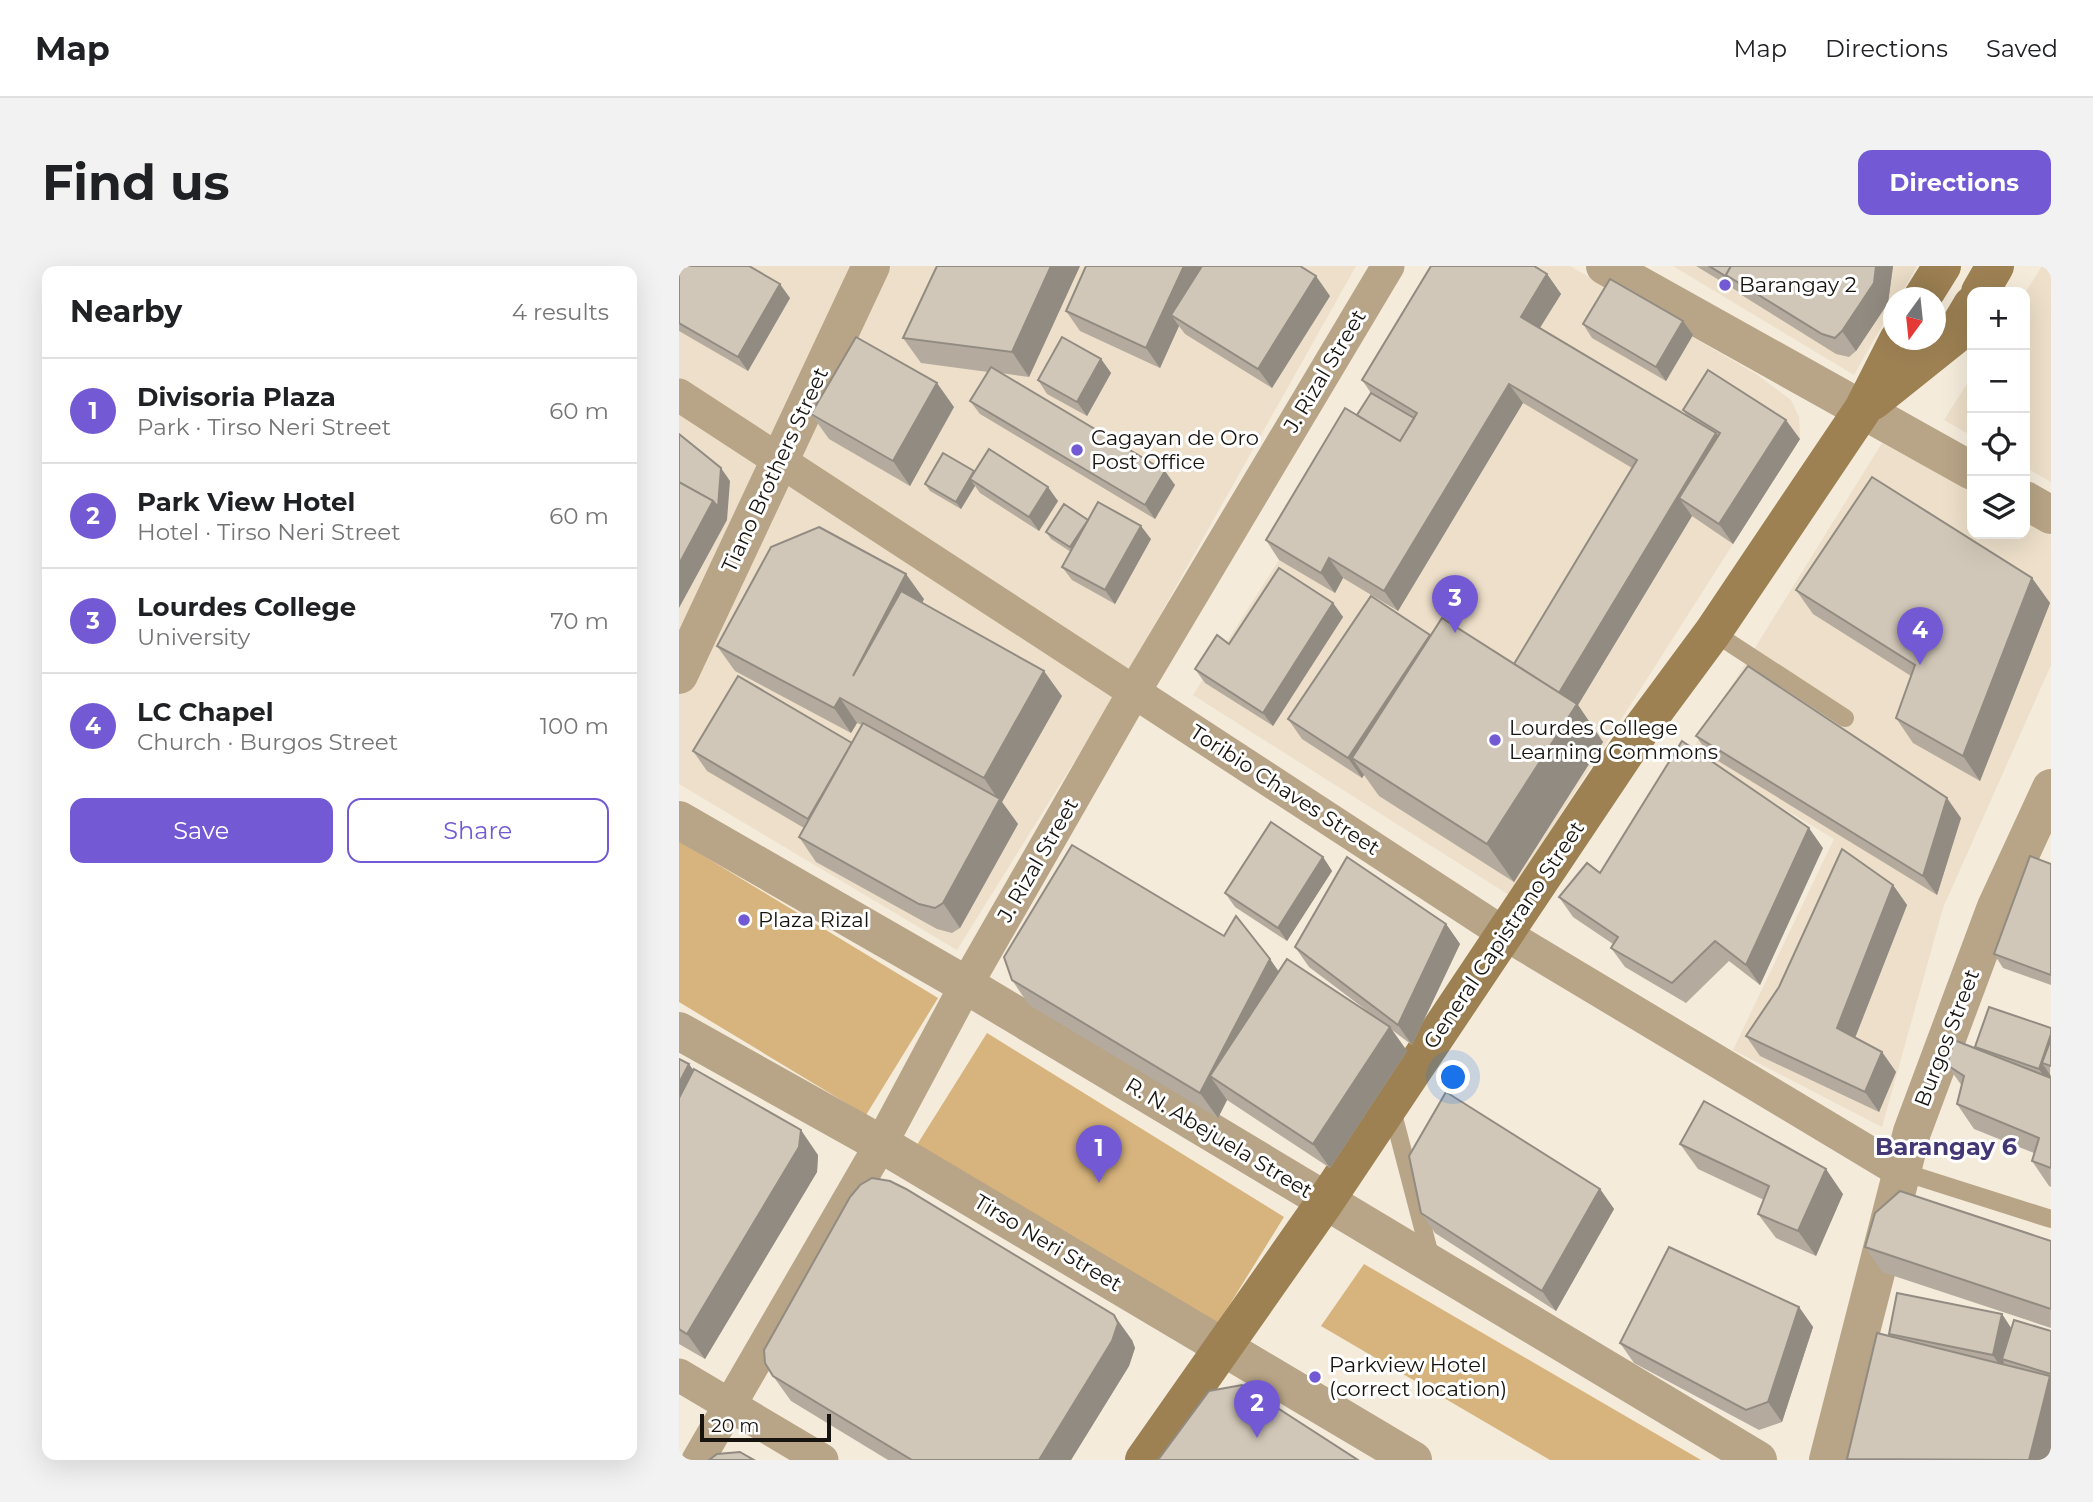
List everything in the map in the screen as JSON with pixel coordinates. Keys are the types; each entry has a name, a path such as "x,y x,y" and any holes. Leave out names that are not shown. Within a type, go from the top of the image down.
{"main road":[{"path":"1929,287 1942,266"},
{"path":"1983,287 1995,266"},
{"name":"General Capistrano Street","path":"1863,409 1953,338 1967,314"},
{"name":"General Capistrano Street","path":"1145,1460 1325,1202 1642,728 1713,632 1863,409 1893,350"}],"street":[{"name":"Tiano Brothers Street","path":"679,675 871,266"},
{"name":"J. Rizal Street","path":"698,1460 881,1144 966,985 1134,692 1388,266"},
{"path":"1605,266 1967,468"},
{"name":"Toribio Chaves Street","path":"679,395 1505,934 1900,1171"},
{"path":"2030,503 2051,515"},
{"name":"Burgos Street","path":"1828,1460 1900,1171 1996,907 2051,788"},
{"name":"R. N. Abejuela Street","path":"679,820 966,985 1758,1460"},
{"name":"Tirso Neri Street","path":"679,1031 881,1144 1413,1460"},
{"path":"679,1375 822,1460"}],"lane":[{"path":"1713,632 1845,718"},
{"path":"1391,1104 1432,1265"},
{"path":"1900,1171 2051,1219"}],"shaded area":[{"path":"679,266 1356,266 1110,704 957,950 679,784"},
{"path":"1456,266 1570,266 1756,374 1791,400 1799,417 1800,439 1509,895 1193,695 1279,560"},
{"path":"1673,266 1917,266 1905,287 1883,287 1883,324 1854,375"},
{"path":"2042,266 2051,266 2051,482 2030,470 2029,287"},
{"path":"1967,384 1967,433 1944,420"},
{"path":"1882,443 1967,489 1967,539 2030,539 2030,524 2051,535 2051,665 1943,908 1882,1127 1733,1050 1834,839 1732,777 1693,748"},
{"name":"Plaza Rizal","path":"679,841 938,998 866,1115 679,1002"},
{"path":"987,1033 1284,1217 1212,1333 915,1148"},
{"path":"1364,1264 1701,1460 1550,1460 1321,1326"}],"building":[{"path":"679,266 749,266 780,284 738,357 679,323"},
{"path":"937,266 1051,266 1012,352 903,338"},
{"path":"1086,266 1184,266 1146,348 1066,311"},
{"path":"1202,266 1300,266 1316,276 1258,369 1171,315"},
{"path":"1431,266 1534,266 1547,274 1521,317 1716,433 1559,693 1514,664 1637,460 1509,384 1384,591 1329,558 1321,573 1266,540 1345,408 1400,441 1417,413 1362,380"},
{"path":"1709,266 1731,266 1727,277"},
{"path":"1731,266 1876,266 1874,283 1835,338 1822,334 1726,275"},
{"path":"1610,279 1683,321 1656,367 1583,324"},
{"path":"856,337 937,383 893,461 811,414"},
{"path":"1062,337 1101,359 1077,402 1038,380"},
{"name":"Cagayan de Oro Post Office","path":"991,367 1165,471 1145,505 970,401"},
{"path":"1708,370 1786,420 1719,524 1679,498 1720,433 1683,410"},
{"path":"1371,393 1414,418 1400,441 1357,415"},
{"path":"679,434 721,468 718,507 713,501 679,482"},
{"path":"989,449 1048,487 1029,517 970,479"},
{"path":"943,453 974,471 956,502 925,484"},
{"path":"1872,477 2032,578 1963,756 1896,718 1915,665 1796,590"},
{"path":"679,482 713,501 679,564"},
{"path":"1098,502 1141,526 1105,590 1062,567"},
{"path":"1064,504 1088,520 1070,547 1046,532"},
{"path":"819,527 906,574 853,676 901,591 1044,671 984,778 840,698 834,708 717,646 771,547"},
{"path":"1279,568 1333,603 1263,713 1195,669 1217,635 1229,644"},
{"path":"1371,596 1430,635 1348,758 1288,719"},
{"path":"1442,618 1577,704 1487,844 1352,758"},
{"path":"1748,666 1947,798 1923,876 1696,736"},
{"path":"738,676 852,743 808,819 693,751"},
{"path":"863,723 1000,799 943,903 935,908 919,904 799,837"},
{"path":"1682,741 1809,828 1746,965 1715,941 1672,983 1611,948 1618,937 1559,897 1587,863 1600,873"},
{"path":"1271,822 1323,857 1278,928 1225,893"},
{"path":"1072,845 1224,936 1236,916 1270,959 1200,1093 1012,980 1004,957"},
{"path":"1842,849 1893,885 1837,1028 1882,1052 1865,1092 1746,1036 1779,987"},
{"path":"2030,856 2051,864 2051,975 1994,954"},
{"path":"1347,857 1446,924 1398,1025 1295,947"},
{"path":"1287,959 1390,1027 1313,1144 1210,1076"},
{"path":"1989,1007 2051,1028 2039,1069 1975,1047"},
{"path":"2051,1039 2051,1066 2042,1063"},
{"path":"1954,1040 2051,1078 2051,1168 2032,1161 2039,1138 1957,1104 1964,1076 1947,1065"},
{"path":"679,1059 689,1064 679,1083"},
{"path":"694,1069 801,1130 799,1147 687,1334 679,1329 679,1098"},
{"path":"1446,1092 1600,1189 1542,1291 1421,1213 1409,1156"},
{"path":"1704,1101 1826,1169 1798,1231 1758,1214 1769,1186 1680,1144"},
{"path":"872,1178 890,1181 906,1189 1114,1315 1118,1323 1112,1341 1039,1460 912,1460 773,1376 765,1363 764,1350 850,1197 860,1185"},
{"path":"1900,1191 2051,1241 2051,1309 1865,1247 1875,1213"},
{"path":"1669,1247 1799,1307 1768,1402 1746,1410 1620,1343"},
{"path":"1897,1293 2002,1314 1993,1355 1889,1334"},
{"path":"2014,1320 2051,1331 2051,1374 2002,1359"},
{"path":"1877,1333 2050,1376 2029,1460 1847,1459"},
{"path":"1242,1385 1358,1460 1158,1460 1209,1391"},
{"path":"740,1452 754,1460 709,1460 717,1454"}],"place":[{"name":"Barangay 2","path":"1725,285"},
{"name":"Cagayan de Oro Post Office","path":"1077,450"},
{"name":"Lourdes College","path":"1455,633"},
{"name":"LC Chapel","path":"1920,665"},
{"name":"Lourdes College Learning Commons","path":"1495,740"},
{"name":"Plaza Rizal","path":"744,920"},
{"name":"Divisoria Plaza","path":"1099,1183"},
{"name":"Parkview Hotel (correct location)","path":"1315,1377"},
{"name":"Park View Hotel","path":"1257,1438"}],"district":[{"name":"Barangay 6","path":"1946,1147"}]}
